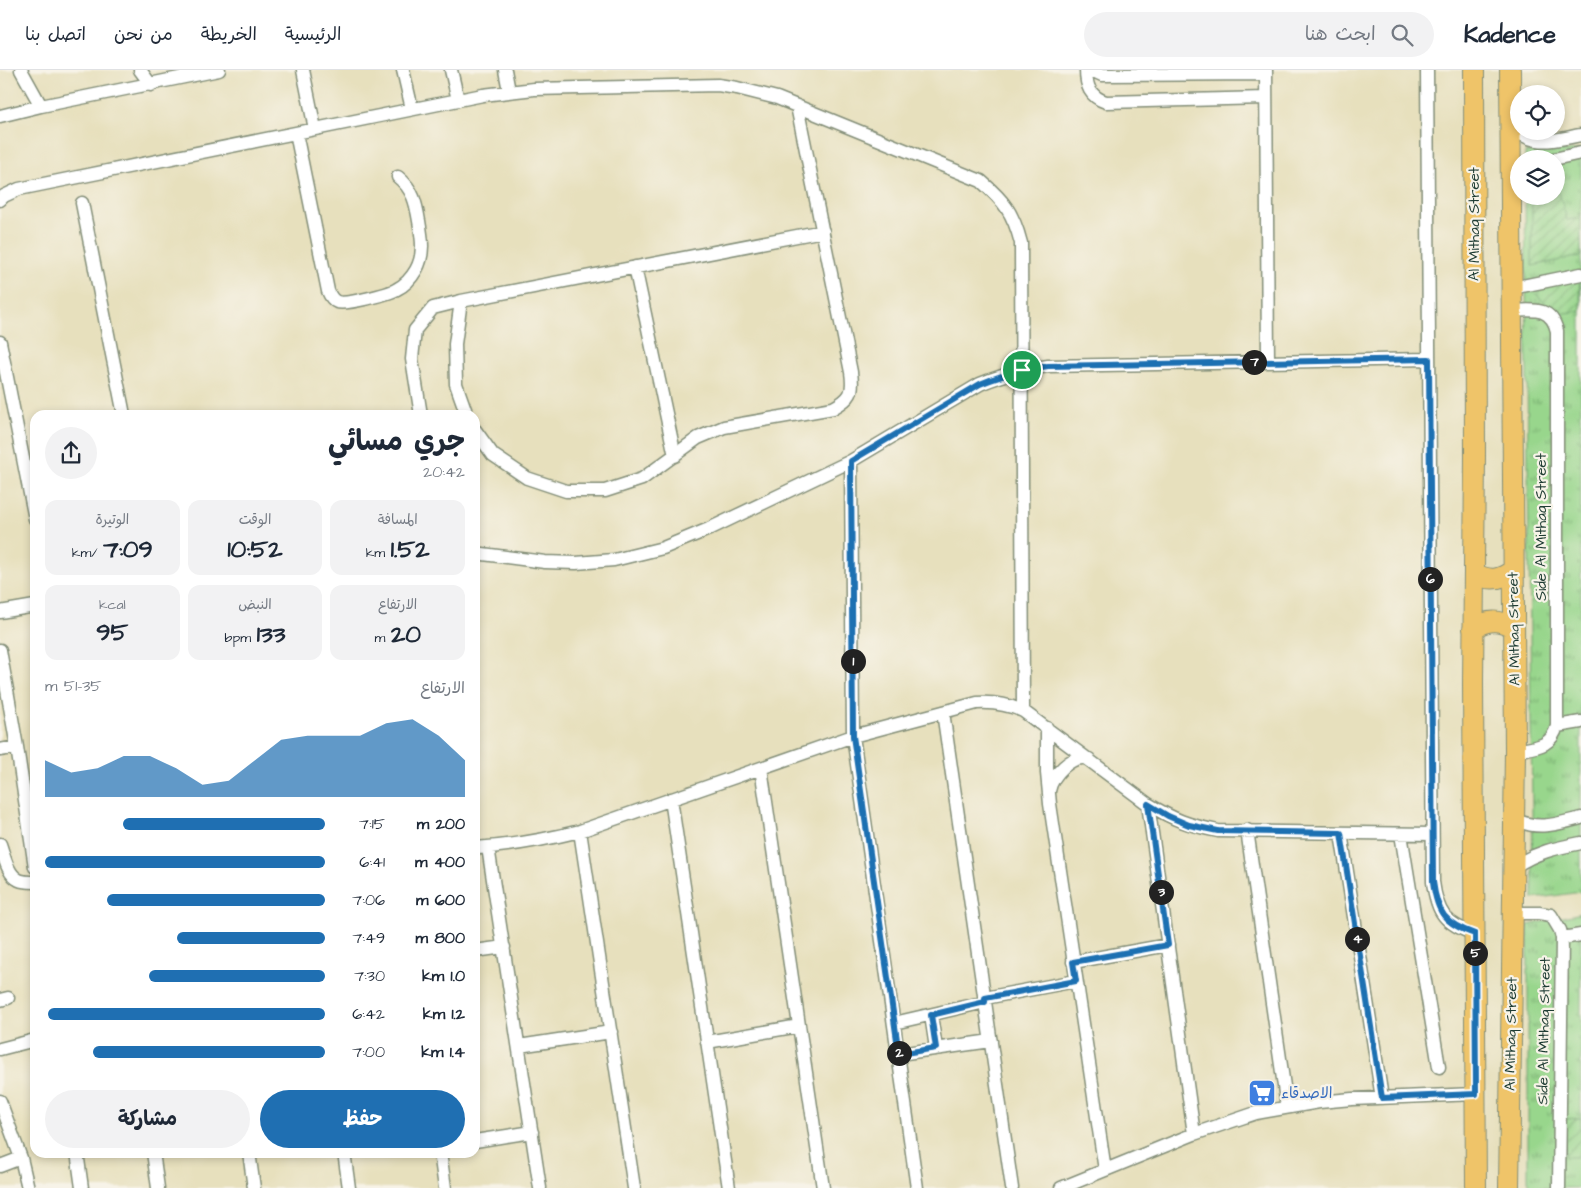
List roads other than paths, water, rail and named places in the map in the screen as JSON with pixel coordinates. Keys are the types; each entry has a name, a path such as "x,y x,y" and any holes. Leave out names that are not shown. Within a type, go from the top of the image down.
{"main road":[{"name":"Al Mithaq Street","path":"1474,70 1475,394 1473,629 1476,1188"},
{"name":"Al Mithaq Street","path":"1510,70 1510,85"},
{"name":"Al Mithaq Street","path":"1509,1188 1516,751 1512,311 1514,205"},
{"path":"1474,573 1483,578 1494,580 1505,577 1513,570"},
{"path":"1473,629 1482,623 1493,620 1504,622 1514,628"}],"street":[{"path":"21,70 41,106"},
{"path":"140,70 151,85"},
{"path":"0,116 219,70"},
{"path":"303,70 315,129"},
{"path":"403,70 412,109"},
{"path":"450,70 458,100"},
{"path":"505,70 509,91"},
{"path":"1086,70 1089,90 1099,100 1106,102 1266,98"},
{"path":"1091,70 1102,75 1266,72 1268,362"},
{"path":"1426,70 1432,834 1435,900 1444,916 1458,928 1475,934"},
{"path":"0,200 4,196 19,190 412,109 509,91 718,85 756,92 797,106 981,181 999,197 1009,210 1017,226 1021,243 1023,711"},
{"path":"480,437 493,454 527,478 566,491 605,491 642,479 698,438 724,427 833,408 846,401 853,387 852,372 797,106"},
{"path":"296,133 328,291 334,301 344,303 385,294 397,289 417,269 422,256 423,242 417,205 410,189 398,177"},
{"path":"1565,137 1581,135"},
{"path":"1535,140 1548,140"},
{"path":"1565,157 1581,153"},
{"path":"82,203 123,410"},
{"path":"420,410 412,359 415,330 433,308 823,231"},
{"path":"635,267 675,456"},
{"path":"1512,288 1581,274"},
{"path":"461,301 455,344 456,384 465,410"},
{"name":"Side Al Mithaq Street","path":"1512,311 1532,310 1544,312 1555,323 1557,331 1557,726"},
{"path":"0,342 30,493"},
{"path":"480,554 545,562 576,563 614,560 663,548 709,529 851,461 980,384 1022,370 1048,366 1429,359"},
{"path":"22,452 30,459"},
{"path":"851,461 853,736 917,1188"},
{"path":"0,612 30,607"},
{"path":"0,650 4,689 17,747 30,834"},
{"path":"480,848 531,843 580,830 853,736 944,712 993,702 1009,705 1023,711 1148,804 1168,816 1189,825 1218,831 1432,834"},
{"path":"944,712 1012,1188"},
{"path":"1516,751 1549,742 1557,726 1581,722"},
{"path":"1047,728 1046,758 1049,796 1104,1170"},
{"path":"0,750 17,747"},
{"path":"1049,796 1050,787 1059,772 1079,758 1089,759"},
{"path":"761,768 823,1188"},
{"path":"670,799 728,1188"},
{"path":"1148,804 1194,1134"},
{"path":"1514,819 1523,824 1539,826 1581,818"},
{"path":"580,830 634,1188"},
{"path":"1247,830 1287,1106"},
{"path":"1341,833 1382,1098"},
{"path":"1401,834 1439,1067"},
{"path":"1514,867 1527,858 1541,852 1581,843"},
{"path":"0,844 7,865 13,874 19,880 30,881"},
{"path":"488,848 540,1188"},
{"name":"Side Al Mithaq Street","path":"1513,913 1539,912 1551,915 1560,930 1562,938 1559,1188"},
{"path":"1562,938 1581,935"},
{"path":"1073,962 1168,945"},
{"path":"480,950 504,948"},
{"path":"894,1023 985,1000 1076,981"},
{"path":"931,1015 936,1048"},
{"path":"707,1042 799,1026"},
{"path":"519,1046 611,1032"},
{"path":"899,1054 991,1040"},
{"path":"0,1049 30,1041"},
{"path":"1061,1188 1194,1134 1248,1116 1287,1106 1382,1098 1476,1094"},
{"path":"1,1109 21,1158 28,1188"},
{"path":"480,1140 532,1132"},
{"path":"0,1166 21,1158"},
{"path":"78,1158 82,1188"},
{"path":"154,1158 158,1188"},
{"path":"250,1158 254,1188"},
{"path":"345,1158 349,1188"},
{"path":"441,1158 445,1188"}],"place":[{"name":"الاصدقاء","path":"1262,1093"}]}
